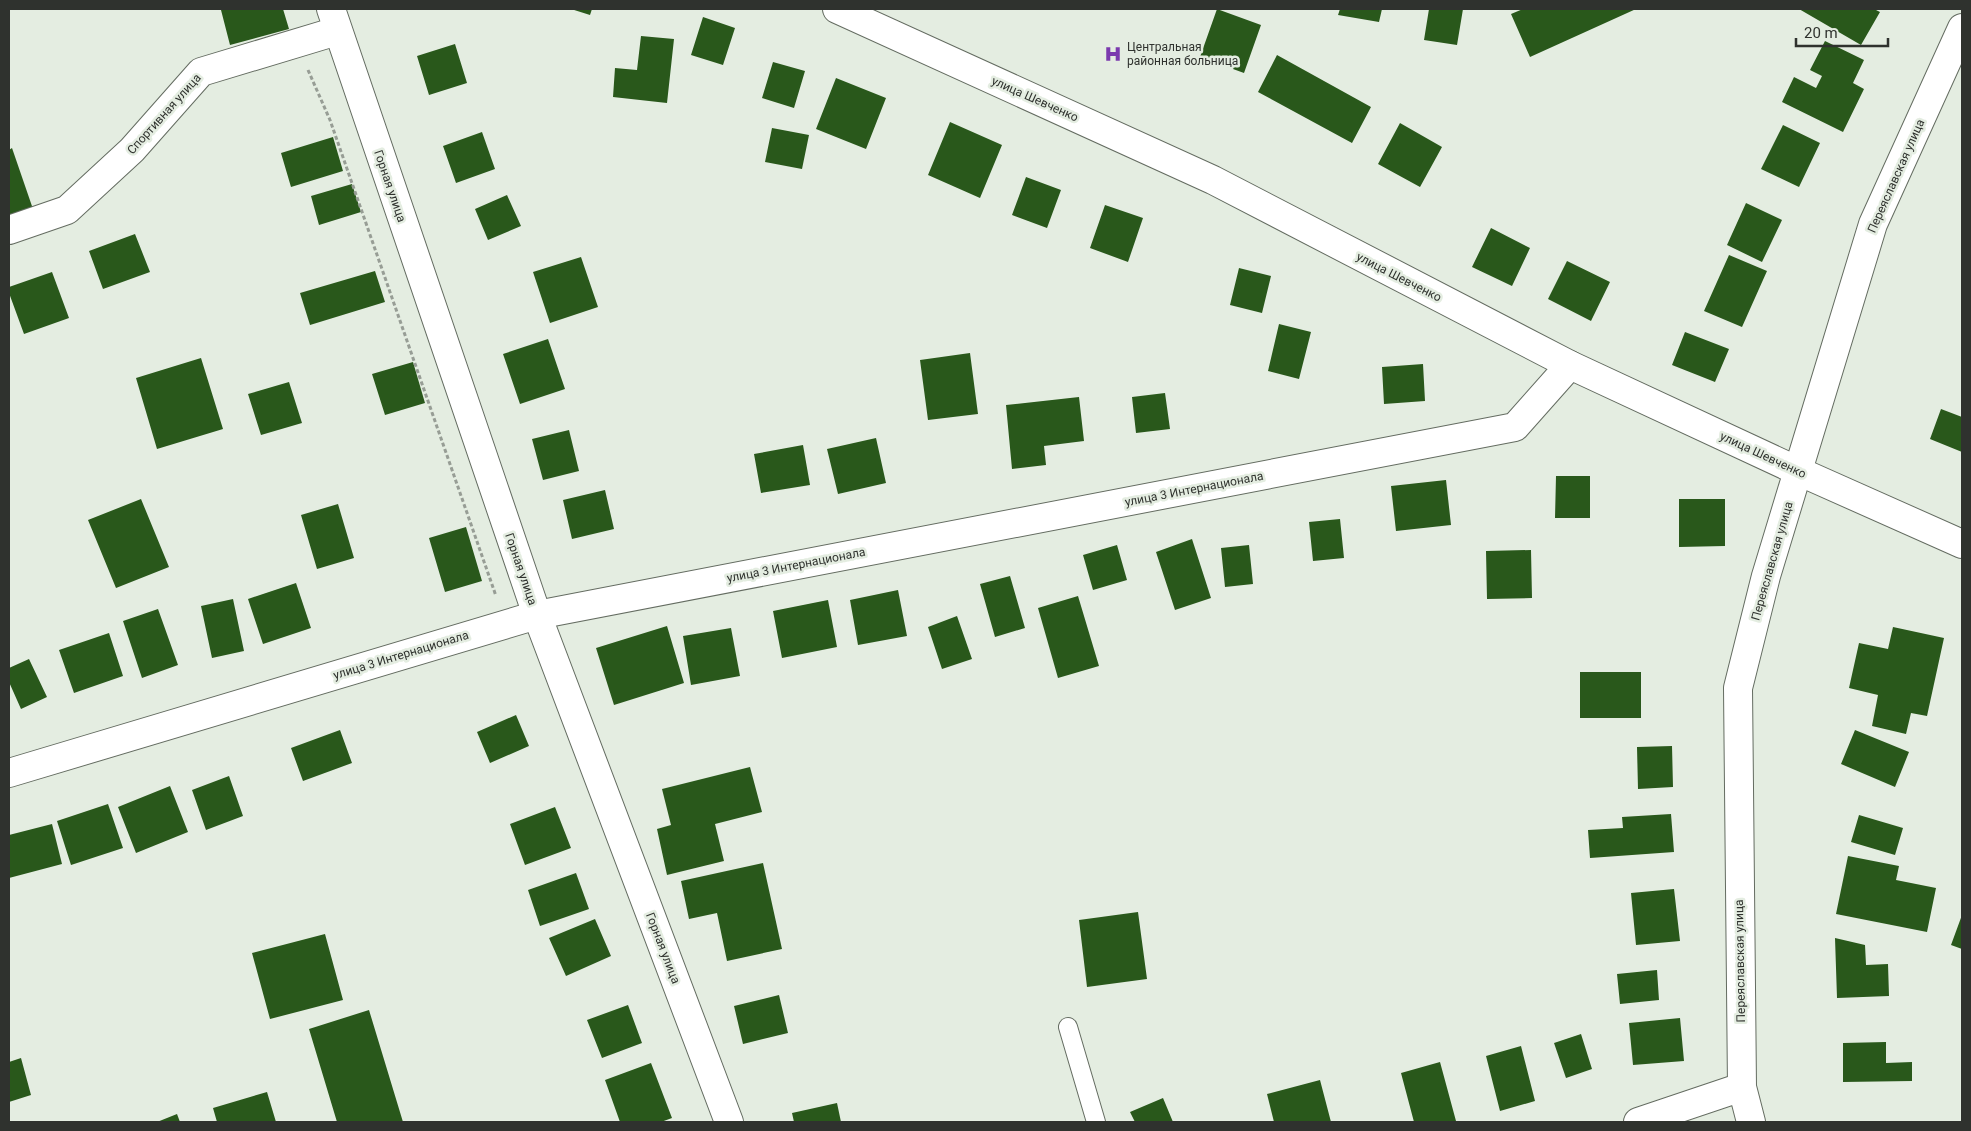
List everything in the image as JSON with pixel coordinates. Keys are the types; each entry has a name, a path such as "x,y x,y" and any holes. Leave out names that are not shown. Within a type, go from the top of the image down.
{"street":[{"name":"улица Шевченко","path":"837,9 1213,180 1570,365 1798,471 1962,544"},
{"name":"Спортивная улица","path":"9,230 67,210 132,150 201,72 334,20"},
{"name":"Горная улица","path":"334,20 537,615 729,1122"},
{"name":"Переяславская улица","path":"1750,1122 1742,1087 1738,688 1766,576 1873,224 1962,28"},
{"name":"улица 3 Интернационала","path":"9,773 537,615 1514,427 1570,365"},
{"path":"1638,1122 1742,1087"}],"lane":[{"path":"1068,1027 1096,1122"}],"building":[{"path":"283,9 289,29 230,45 221,10"},
{"path":"571,9 592,9 590,15"},
{"path":"1217,9 1261,25 1244,73 1200,57"},
{"path":"1340,9 1382,9 1379,22 1338,15"},
{"path":"1429,9 1463,9 1457,45 1424,40"},
{"path":"1523,9 1636,9 1530,57 1511,14"},
{"path":"1799,9 1874,9 1880,12 1861,45"},
{"path":"703,17 735,28 723,65 691,55"},
{"path":"641,36 674,39 667,103 613,97 615,68 637,70"},
{"path":"1825,41 1864,60 1853,83 1864,89 1843,132 1782,102 1794,77 1816,88 1822,76 1810,70"},
{"path":"455,44 467,83 429,95 417,56"},
{"path":"1277,55 1371,107 1352,143 1258,92"},
{"path":"773,62 805,71 794,108 762,98"},
{"path":"836,78 886,98 866,149 816,129"},
{"path":"950,122 1002,145 980,198 928,175"},
{"path":"1400,123 1442,147 1420,187 1378,164"},
{"path":"1783,125 1820,143 1799,187 1761,169"},
{"path":"772,128 809,135 802,169 765,162"},
{"path":"482,132 495,169 456,183 443,146"},
{"path":"333,137 343,171 291,187 281,153"},
{"path":"12,148 34,212 9,219 9,150"},
{"path":"1026,177 1061,190 1047,228 1012,215"},
{"path":"352,184 361,212 319,225 311,196"},
{"path":"507,195 521,226 488,240 475,209"},
{"path":"1746,203 1782,220 1762,262 1727,245"},
{"path":"1105,205 1143,218 1128,262 1090,248"},
{"path":"1491,228 1530,248 1512,286 1472,267"},
{"path":"135,234 150,272 103,289 89,251"},
{"path":"1729,255 1767,271 1742,327 1704,311"},
{"path":"581,257 598,307 550,323 533,272"},
{"path":"1567,261 1610,282 1591,321 1548,299"},
{"path":"1239,268 1271,276 1262,313 1230,305"},
{"path":"375,271 385,302 310,325 300,293"},
{"path":"52,272 69,318 24,334 9,293 9,287"},
{"path":"1279,324 1311,332 1299,379 1268,371"},
{"path":"1685,332 1729,349 1715,382 1672,365"},
{"path":"548,339 565,389 520,404 503,354"},
{"path":"970,353 978,414 928,420 920,360"},
{"path":"201,358 223,429 157,449 136,378"},
{"path":"413,362 425,403 385,415 372,374"},
{"path":"1423,364 1425,401 1384,404 1382,367"},
{"path":"289,382 302,423 261,435 248,394"},
{"path":"1165,393 1170,429 1136,433 1132,397"},
{"path":"1079,397 1084,441 1044,446 1046,465 1012,469 1006,405"},
{"path":"1941,409 1962,417 1962,452 1930,439"},
{"path":"569,430 579,471 543,480 532,439"},
{"path":"876,438 886,483 838,494 827,449"},
{"path":"803,445 810,485 761,493 754,454"},
{"path":"1556,476 1590,476 1590,518 1555,518"},
{"path":"1446,480 1451,525 1396,531 1391,486"},
{"path":"605,490 614,529 572,539 563,500"},
{"path":"141,499 169,567 116,588 88,520"},
{"path":"1679,499 1725,499 1725,546 1679,547"},
{"path":"338,504 354,558 317,569 301,515"},
{"path":"1340,519 1344,558 1313,561 1309,522"},
{"path":"466,527 482,581 445,592 429,538"},
{"path":"1192,539 1211,598 1175,610 1156,552"},
{"path":"1117,545 1127,580 1093,590 1083,555"},
{"path":"1249,545 1253,584 1225,587 1221,548"},
{"path":"1531,550 1532,598 1487,599 1486,551"},
{"path":"1010,576 1025,628 995,637 980,584"},
{"path":"296,583 311,628 263,644 248,599"},
{"path":"898,590 907,636 858,645 850,600"},
{"path":"1078,596 1099,666 1058,678 1038,608"},
{"path":"233,599 244,651 212,658 201,606"},
{"path":"828,600 837,647 782,658 773,611"},
{"path":"158,609 178,665 142,678 123,621"},
{"path":"957,616 972,659 942,669 928,627"},
{"path":"667,626 684,683 614,705 596,648"},
{"path":"1893,627 1944,638 1927,716 1911,713 1906,734 1872,726 1878,695 1849,688 1859,643 1888,649"},
{"path":"731,628 740,676 691,685 683,636"},
{"path":"109,633 123,676 74,693 59,650"},
{"path":"29,659 47,697 21,709 9,682 9,668"},
{"path":"1580,672 1641,672 1641,718 1580,718"},
{"path":"516,715 529,746 490,763 477,732"},
{"path":"340,730 352,763 303,781 291,748"},
{"path":"1855,730 1909,752 1895,787 1841,764"},
{"path":"1672,746 1673,787 1638,789 1637,747"},
{"path":"750,767 762,812 715,824 724,861 667,875 657,829 671,825 662,789"},
{"path":"229,776 243,816 206,830 192,790"},
{"path":"170,786 188,832 136,853 118,807"},
{"path":"108,804 123,848 71,865 57,821"},
{"path":"555,807 571,848 525,865 510,824"},
{"path":"1671,814 1674,852 1590,858 1588,830 1623,828 1622,817"},
{"path":"1859,815 1903,828 1895,855 1851,842"},
{"path":"52,824 62,864 9,878 9,835"},
{"path":"1848,856 1899,866 1896,880 1936,888 1927,932 1836,914"},
{"path":"763,863 782,949 727,961 717,913 689,919 681,881"},
{"path":"576,873 589,909 540,926 528,890"},
{"path":"1674,889 1680,941 1636,945 1631,893"},
{"path":"1138,912 1147,979 1087,987 1079,920"},
{"path":"1962,915 1962,949 1951,945"},
{"path":"595,919 611,956 566,976 549,938"},
{"path":"325,934 343,1000 270,1019 252,953"},
{"path":"1835,938 1865,945 1866,965 1888,964 1889,996 1837,998"},
{"path":"1657,970 1659,1000 1620,1004 1617,974"},
{"path":"779,995 788,1033 743,1044 734,1006"},
{"path":"628,1005 642,1043 602,1058 587,1020"},
{"path":"369,1010 403,1122 337,1122 309,1029"},
{"path":"1680,1018 1684,1061 1633,1065 1629,1023"},
{"path":"1581,1034 1592,1069 1566,1078 1554,1043"},
{"path":"1886,1042 1886,1063 1912,1062 1912,1081 1843,1082 1843,1043"},
{"path":"1521,1046 1535,1101 1500,1111 1486,1056"},
{"path":"21,1058 31,1095 9,1102 9,1062"},
{"path":"1440,1062 1456,1121 1414,1122 1401,1073"},
{"path":"651,1063 672,1118 661,1122 620,1122 605,1080"},
{"path":"1320,1080 1331,1122 1274,1122 1267,1094"},
{"path":"267,1092 276,1122 217,1122 213,1108"},
{"path":"1163,1098 1173,1122 1135,1122 1130,1112"},
{"path":"837,1103 841,1122 794,1122 792,1113"},
{"path":"177,1114 180,1122 157,1122"}],"place":[{"name":"Центральная районная больница","path":"1113,54"}]}
